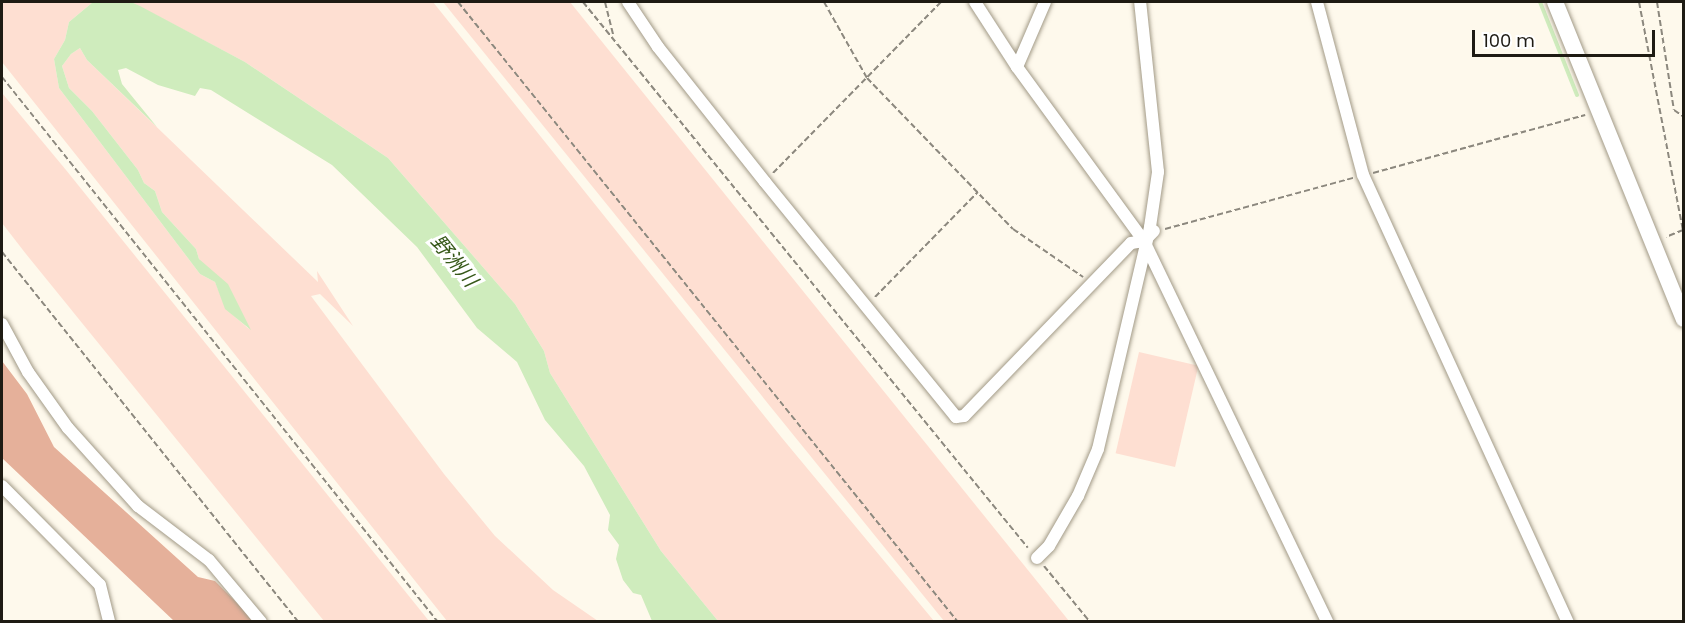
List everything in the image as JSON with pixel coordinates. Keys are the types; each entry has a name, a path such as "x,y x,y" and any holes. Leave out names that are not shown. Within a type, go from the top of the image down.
{"street":[{"path":"628,2 658,47 956,417 964,416 1131,243 1144,241 1154,231"},
{"path":"975,2 1017,67 1144,241 1328,621"},
{"path":"1017,67 1045,2"},
{"path":"1037,558 1049,546 1078,496 1098,449 1141,270 1144,241 1150,227 1158,172 1140,2"},
{"path":"1317,2 1364,176 1568,621"},
{"path":"1555,2 1602,111 1683,319"},
{"path":"2,324 28,372 68,428 138,506 209,560 261,621"},
{"path":"2,486 100,585 109,621"}],"path":[{"path":"458,2 958,621"},
{"path":"583,2 1090,621"},
{"path":"604,2 615,40"},
{"path":"824,2 866,76 1013,229 1092,284"},
{"path":"765,182 866,76 941,2"},
{"path":"1639,2 1683,230 1654,241"},
{"path":"1657,2 1674,110 1683,117"},
{"path":"2,77 438,621"},
{"path":"1154,231 1602,111"},
{"path":"866,307 978,192"},
{"path":"2,252 298,621"}],"shaded area":[{"path":"2,2 93,2 69,22 65,40 54,59 59,88 200,274 215,282 226,309 249,329 199,259 196,249 162,212 155,191 144,183 138,170 92,111 69,88 62,66 71,54 80,48 87,60 318,282 317,271 353,326 320,294 311,296 444,474 495,536 553,590 598,621 447,621 2,62"},
{"path":"131,2 433,2 782,438 934,621 718,621 661,551 550,373 544,351 515,304 388,158 245,62"},
{"path":"443,2 570,2 1069,621 944,621"},
{"path":"2,93 429,621 324,621 26,254 2,223"},
{"path":"1139,352 1198,366 1175,467 1116,453"},
{"path":"2,361 27,394 54,447 198,577 215,581 250,616 251,621 174,621 2,458"}],"water":[{"name":"野洲川","path":"93,2 131,2 140,6 245,62 388,158 515,304 544,351 550,373 661,551 718,621 652,621 641,595 633,593 623,580 616,559 619,545 608,530 610,515 584,466 545,420 517,362 477,328 417,247 332,165 211,90 200,88 195,96 158,85 126,68 118,70 122,84 157,127 87,60 80,48 71,54 62,66 69,88 92,111 138,170 144,183 155,191 162,212 196,249 199,259 228,284 251,330 225,309 215,282 200,274 59,88 54,59 65,40 69,22"}],"waterway":[{"path":"1540,2 1577,95"}]}
